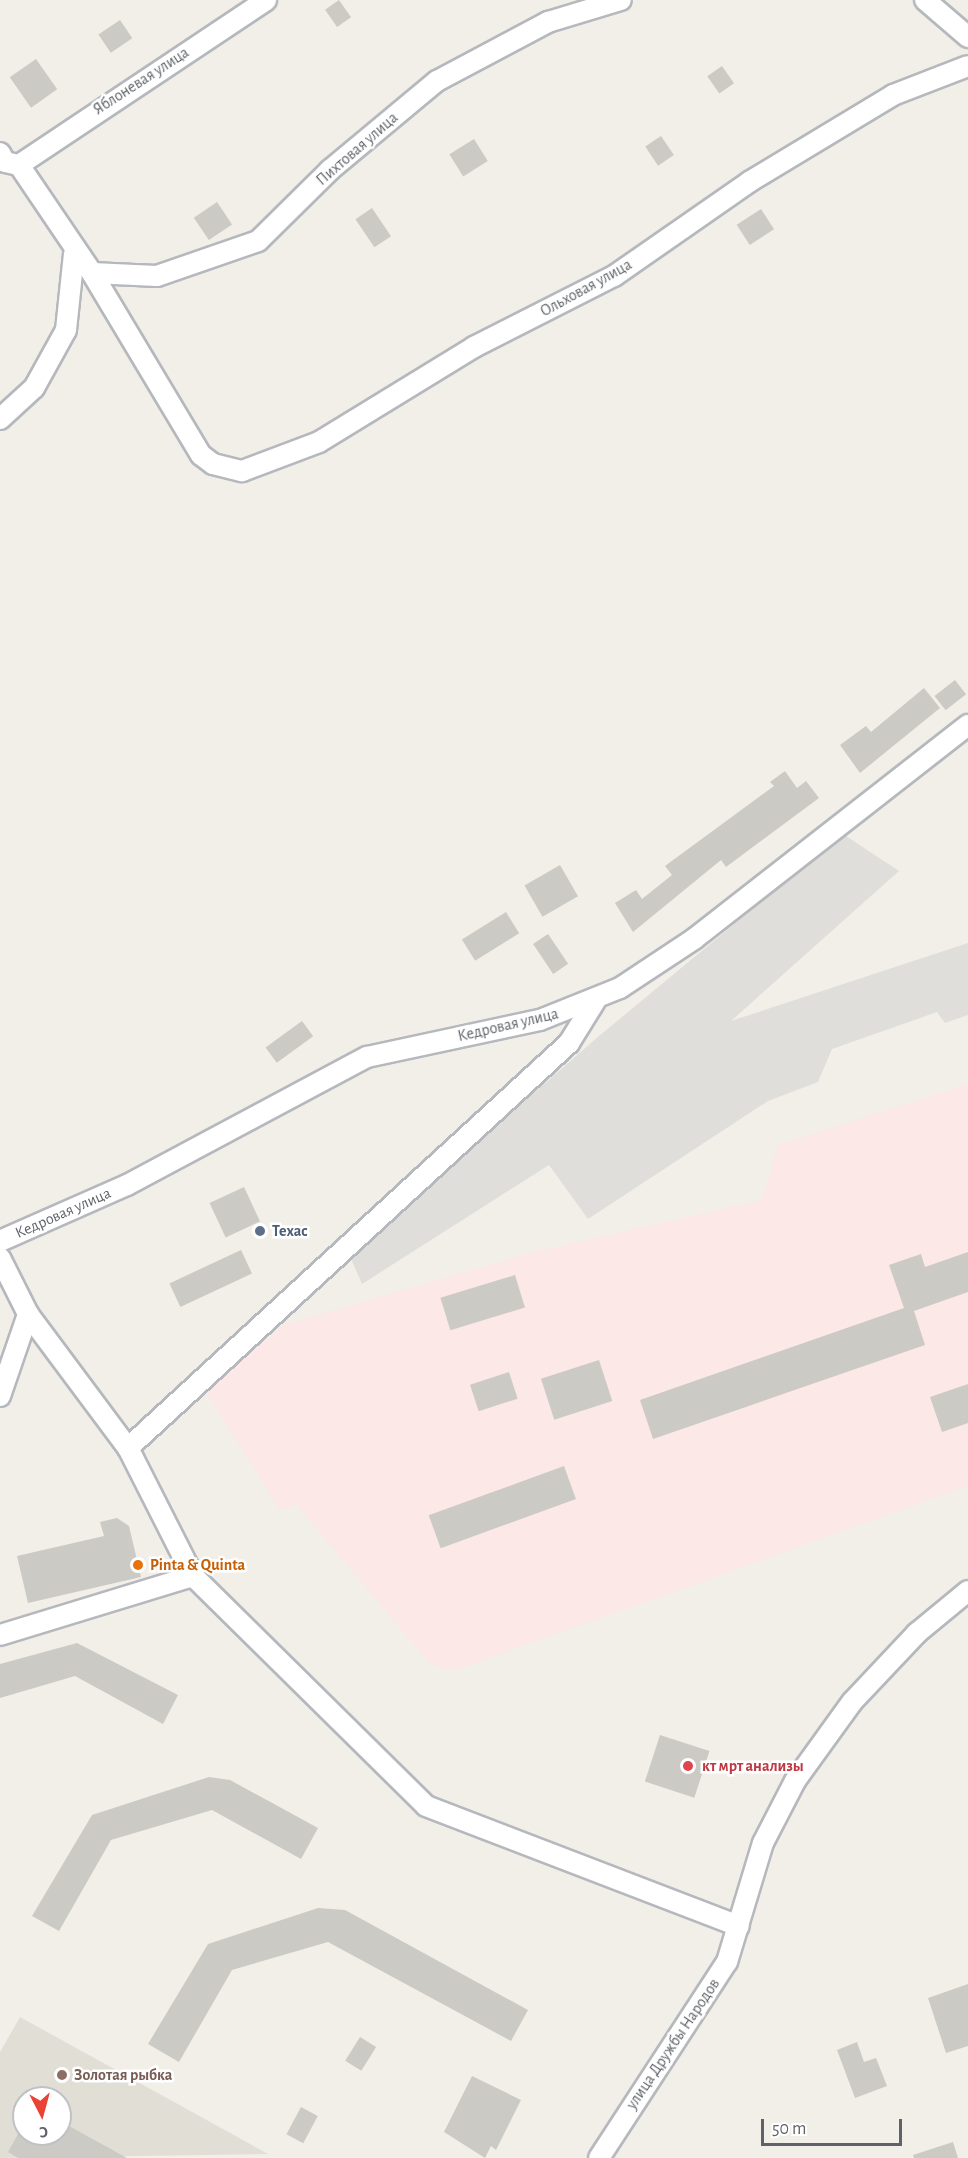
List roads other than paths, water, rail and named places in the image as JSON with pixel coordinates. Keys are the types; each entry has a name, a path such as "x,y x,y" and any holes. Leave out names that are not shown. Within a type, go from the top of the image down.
{"street":[{"name":"Яблоневая улица","path":"6,161 267,0"},
{"name":"Пихтовая улица","path":"92,273 157,276 258,241 330,170 437,81 548,22 621,0"},
{"path":"925,0 968,37"},
{"name":"Ольховая улица","path":"92,273 201,455 226,469 242,471 319,442 474,347 614,276 749,182 893,95 968,66"},
{"path":"6,161 74,254 92,273"},
{"path":"0,419 34,388 66,330 74,254"},
{"name":"Кедровая улица","path":"0,1241 127,1185 367,1058 540,1020 594,1001 694,939 968,725"},
{"path":"129,1448 569,1043 594,1001"},
{"path":"0,1257 28,1314 129,1448 193,1576 426,1806 739,1926"},
{"path":"0,1396 28,1314"},
{"path":"0,1635 193,1576"},
{"name":"улица Дружбы Народов","path":"598,2158 727,1962 763,1843 813,1754 917,1633 968,1591"}],"place":[{"name":"Техас","path":"260,1231"},
{"name":"Pinta & Quinta","path":"138,1565"},
{"name":"кт мрт анализы","path":"688,1766"},
{"name":"Золотая рыбка","path":"62,2075"}]}
